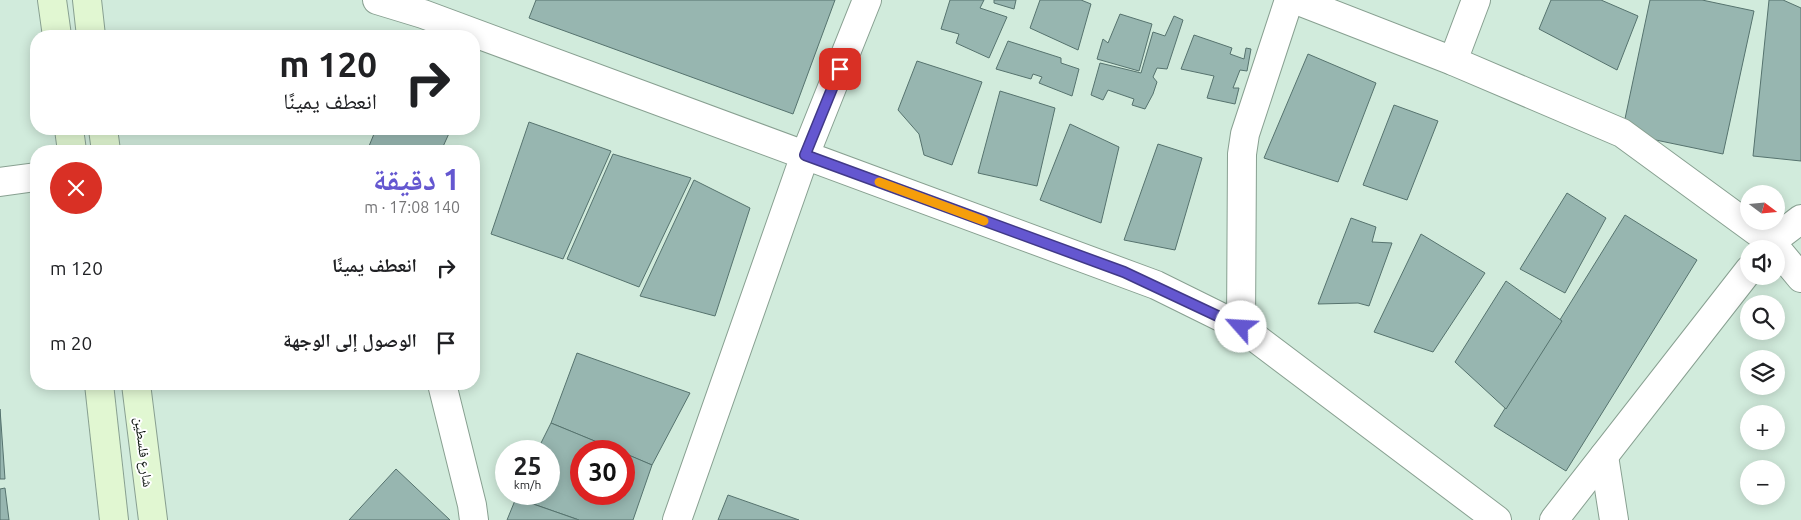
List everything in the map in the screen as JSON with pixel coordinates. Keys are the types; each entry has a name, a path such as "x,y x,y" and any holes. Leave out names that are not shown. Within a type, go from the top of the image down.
{"street":[{"path":"52,0 56,30"},
{"path":"87,0 90,30"},
{"path":"377,0 466,30"},
{"path":"677,520 805,155 867,0"},
{"path":"1241,327 1240,175 1243,144 1289,0"},
{"path":"1296,0 1453,61 1622,133 1761,240"},
{"path":"1453,61 1476,0"},
{"path":"480,35 1124,272 1241,327 1496,520"},
{"path":"0,182 30,178"},
{"path":"1774,240 1801,219"},
{"path":"1785,262 1801,278"},
{"path":"1554,520 1740,282"},
{"path":"99,390 114,520"},
{"name":"شارع فلسطين","path":"137,390 153,520"},
{"path":"443,390 474,520"},
{"path":"1604,456 1614,520"}],"building":[{"path":"536,0 835,0 793,114 529,18"},
{"path":"950,0 984,0 980,8 1007,17 989,58 956,43 959,34 941,29"},
{"path":"994,0 1016,0 1014,9 994,3"},
{"path":"1040,0 1081,0 1091,4 1078,50 1030,28"},
{"path":"1551,0 1601,0 1638,16 1617,70 1539,29"},
{"path":"1650,0 1702,0 1754,11 1723,154 1622,133"},
{"path":"1769,0 1783,0 1801,8 1801,161 1753,156"},
{"path":"1120,14 1152,24 1139,71 1097,59 1103,39 1108,43"},
{"path":"1174,16 1183,20 1167,69 1157,68 1153,77 1157,82 1145,109 1132,105 1134,99 1108,90 1103,100 1091,95 1100,63 1141,73 1153,32 1165,36"},
{"path":"1194,35 1232,48 1230,54 1244,59 1246,48 1251,49 1247,71 1240,70 1233,88 1239,88 1235,104 1207,98 1214,76 1181,69"},
{"path":"1008,41 1061,58 1061,63 1079,69 1072,96 1039,83 1042,77 1033,74 1031,79 996,69"},
{"path":"1308,54 1376,83 1338,182 1264,158"},
{"path":"917,61 982,82 952,165 924,155 919,134 898,110"},
{"path":"1000,91 1055,108 1037,186 978,173"},
{"path":"1394,105 1438,121 1407,200 1363,185"},
{"path":"529,122 611,151 563,259 491,234"},
{"path":"1070,124 1119,147 1101,223 1040,200"},
{"path":"374,135 448,135 444,145 369,145"},
{"path":"1158,144 1202,158 1175,250 1124,240"},
{"path":"613,154 691,178 639,287 567,259"},
{"path":"694,180 750,208 715,316 640,296"},
{"path":"1567,193 1606,218 1565,293 1520,269"},
{"path":"1625,215 1697,260 1566,471 1494,426"},
{"path":"1351,218 1376,227 1372,242 1392,243 1369,306 1358,303 1318,304"},
{"path":"1421,234 1485,273 1433,352 1374,332"},
{"path":"1506,281 1562,321 1506,409 1455,362"},
{"path":"577,353 690,393 652,465 635,458 635,440 592,440 551,423"},
{"path":"0,409 5,479 0,479"},
{"path":"551,423 592,440 570,440 570,505 635,505 635,458 652,465 633,520 579,520 536,505 560,505 560,440 542,440"},
{"path":"396,469 450,520 349,520"},
{"path":"5,488 9,520 0,520 0,489"},
{"path":"728,495 799,520 718,520"},
{"path":"513,505 536,505 579,520 507,520"}],"slow traffic":[{"path":"879,182 984,221"}],"route":[{"path":"840,69 805,155 1124,272 1156,285 1241,327"}]}
